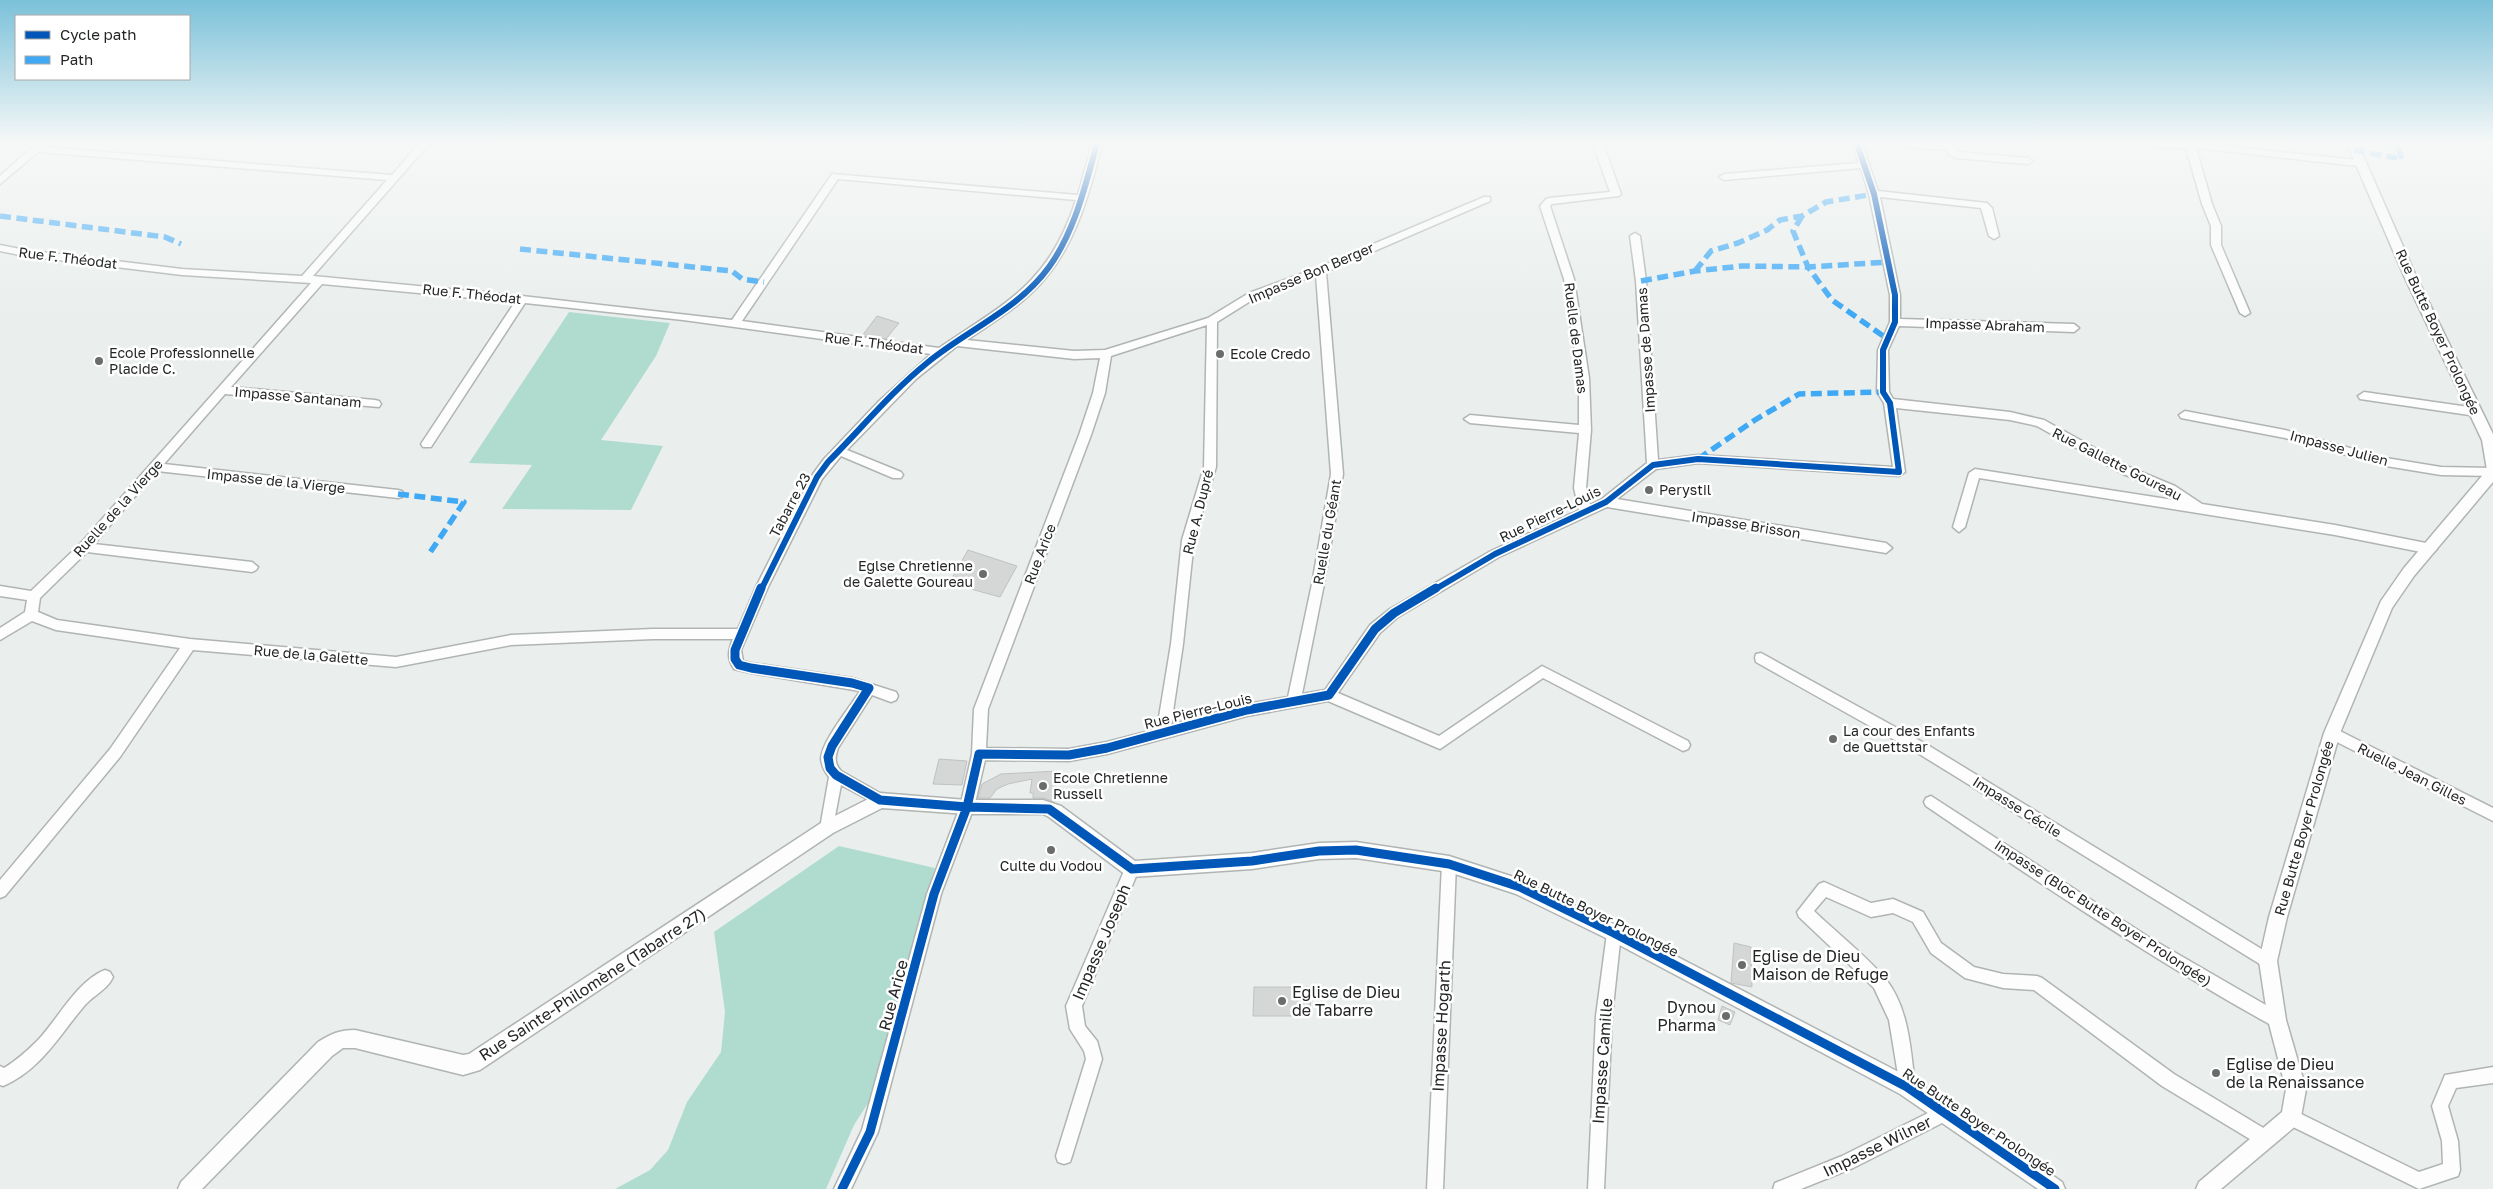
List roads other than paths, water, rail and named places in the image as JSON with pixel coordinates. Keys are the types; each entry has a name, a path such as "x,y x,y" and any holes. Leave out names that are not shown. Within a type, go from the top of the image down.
{"street":[{"path":"305,280 375,199"},
{"path":"734,325 819,199"},
{"name":"Tabarre 23","path":"869,688 852,683 739,665 735,659 735,650 762,587 807,495 828,462 914,376 942,352 1011,305 1036,284 1060,249 1081,199"},
{"name":"Impasse Bon Berger","path":"956,342 1074,355 1106,354 1212,320 1253,295 1321,270 1486,199"},
{"name":"Ruelle de Damas","path":"1563,199 1549,201 1545,206 1570,279 1584,378 1585,430 1580,488 1585,510"},
{"name":"Rue Pierre-Louis","path":"979,754 1069,755 1107,748 1163,731 1247,710 1329,695 1374,629 1394,613 1495,554 1585,510 1606,502 1653,465 1698,458 1899,472 1890,403 1882,392 1883,350 1895,322 1895,295 1875,199"},
{"path":"1929,199 1984,205 1987,208 1994,236"},
{"path":"2206,199 2216,226 2216,245 2245,313"},
{"name":"Rue Butte Boyer Prolongée","path":"2291,1117 2296,1089 2277,1020 2268,962 2278,917 2332,734 2386,605 2409,572 2431,549 2493,471 2491,440 2375,199"},
{"name":"Impasse de Damas","path":"1635,236 1641,281 1653,465"},
{"name":"Rue F. Théodat","path":"0,248 182,272 319,280 522,299 683,317 942,352"},
{"name":"Ruelle du Géant","path":"1294,702 1318,584 1337,474 1321,270"},
{"name":"Ruelle de la Vierge","path":"34,596 84,547 319,280"},
{"path":"427,444 522,299"},
{"name":"Rue A. Dupré","path":"1163,731 1177,644 1188,540 1210,467 1212,320"},
{"name":"Impasse Abraham","path":"1895,322 2074,328"},
{"name":"Rue Arice","path":"979,754 981,709 1086,435 1099,393 1106,354"},
{"name":"Impasse Santanam","path":"221,390 375,404"},
{"path":"2364,396 2476,412"},
{"name":"Rue Gallette Goureau","path":"1890,403 2010,416 2040,424 2125,470 2171,489 2199,508 2335,530 2431,549"},
{"name":"Impasse Julien","path":"2185,415 2285,434 2395,463 2441,471 2493,471"},
{"path":"1470,419 1585,430"},
{"path":"839,451 897,475"},
{"name":"Impasse de la Vierge","path":"155,467 398,494"},
{"path":"1959,527 1975,473 2163,504 2199,508"},
{"name":"Impasse Brisson","path":"1606,502 1886,548"},
{"path":"84,547 252,567"},
{"path":"0,591 34,596 30,615 0,636"},
{"path":"0,891 115,753 190,644 56,625 30,615"},
{"name":"Rue de la Galette","path":"190,644 396,662 511,640 654,634 742,634"},
{"name":"Impasse Cécile","path":"1761,658 1921,748 2268,962"},
{"path":"1329,695 1440,743 1542,671 1683,745"},
{"path":"891,696 869,688 832,746 828,757 830,768 836,775 880,800 967,807 1049,809 1132,870"},
{"name":"Ruelle Jean Gilles","path":"2332,734 2493,815"},
{"path":"967,807 979,754"},
{"path":"827,828 836,775"},
{"name":"Rue Sainte-Philomène (Tabarre 27)","path":"188,1189 325,1049 340,1039 355,1039 462,1065 473,1063 827,828 880,800"},
{"name":"Impasse (Bloc Butte Boyer Prolongée)","path":"1931,802 2066,893 2236,998 2277,1020"},
{"name":"Rue Arice","path":"842,1189 870,1132 934,894 967,807"},
{"name":"Rue Butte Boyer Prolongée","path":"1132,870 1252,861 1319,850 1356,850 1449,864 1520,887 1614,933 1907,1087 2054,1189"},
{"name":"Impasse Hogarth","path":"1435,1189 1437,1097 1449,864"},
{"name":"Impasse Joseph","path":"1064,1156 1094,1059 1091,1047 1078,1028 1074,1006 1132,870"},
{"path":"1907,1087 1902,1038 1894,1008 1887,994 1879,983 1804,912 1824,888 1871,910 1894,906 1918,917 1936,948 1970,973 2003,981 2036,983 2168,1080 2264,1138"},
{"name":"Impasse Camille","path":"1596,1189 1604,1016 1614,933"},
{"path":"0,1074 3,1078 26,1063 44,1045 81,998 105,977"},
{"path":"2206,1189 2291,1117 2418,1181 2452,1170 2450,1141 2440,1106 2451,1081 2493,1075"},
{"name":"Impasse Wilner","path":"1781,1189 1846,1162 1944,1113"}],"place":[{"name":"Ecole Credo","path":"1220,354"},
{"name":"Ecole Professionnelle Placide C.","path":"99,361"},
{"name":"Perystil","path":"1649,490"},
{"name":"Eglse Chretienne de Galette Goureau","path":"983,574"},
{"name":"La cour des Enfants de Quettstar","path":"1833,739"},
{"name":"Ecole Chretienne Russell","path":"1043,786"},
{"name":"Culte du Vodou","path":"1051,850"},
{"name":"Eglise de Dieu Maison de Refuge","path":"1742,965"},
{"name":"Eglise de Dieu de Tabarre","path":"1282,1001"},
{"name":"Dynou Pharma","path":"1726,1016"},
{"name":"Eglise de Dieu de la Renaissance","path":"2216,1073"}]}
